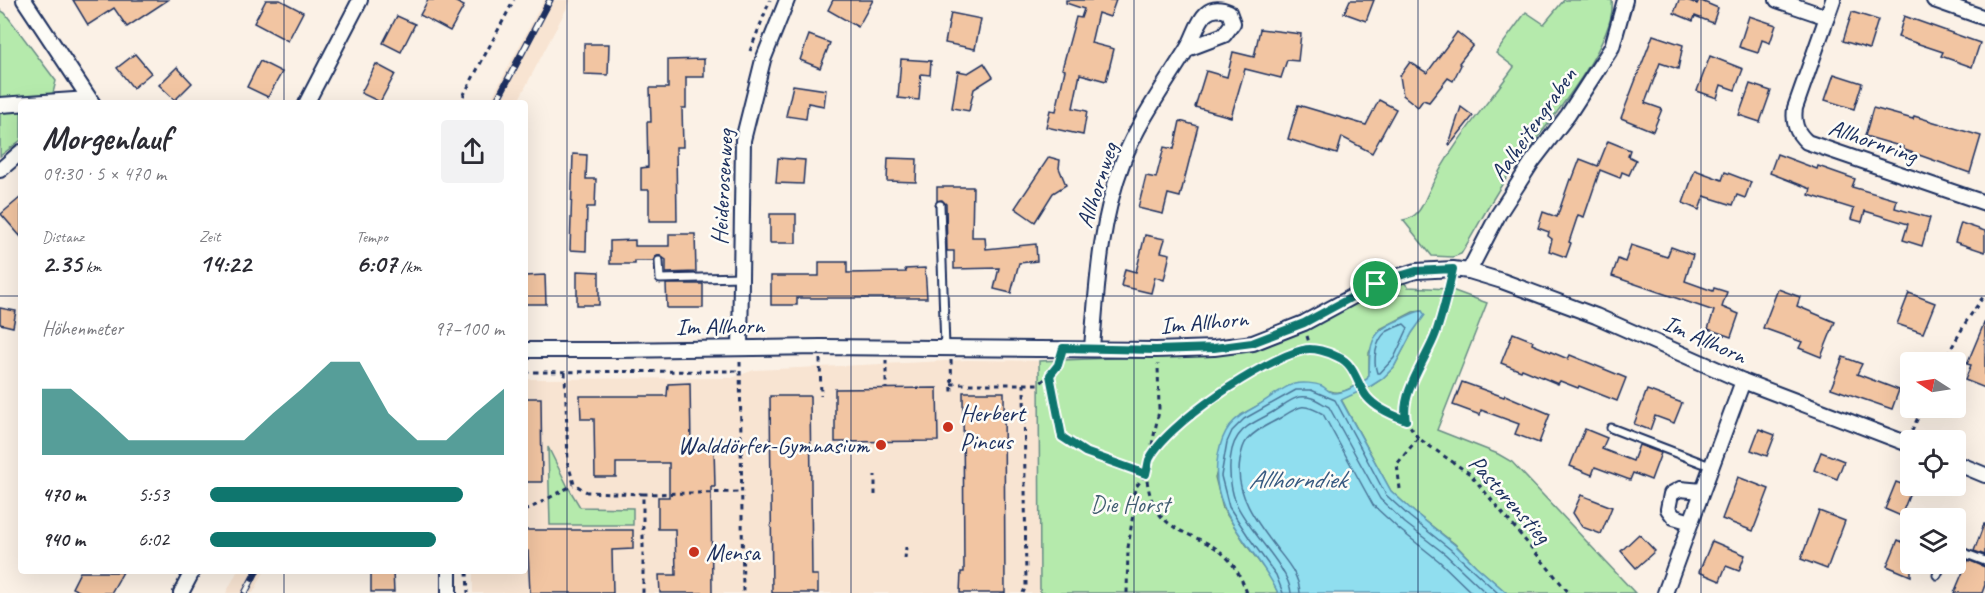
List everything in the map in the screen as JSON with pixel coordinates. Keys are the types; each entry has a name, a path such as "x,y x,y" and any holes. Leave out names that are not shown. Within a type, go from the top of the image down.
{"street":[{"path":"24,0 87,100"},
{"path":"308,100 360,0"},
{"name":"Heiderosenweg","path":"740,348 743,140 763,60 787,0"},
{"name":"Aalheitengraben","path":"1469,271 1497,215 1543,146 1573,108 1612,47 1625,0"},
{"path":"1777,0 1827,17"},
{"name":"Allhornring","path":"1833,0 1795,108 1794,123 1801,136 1807,142 1985,203"},
{"path":"1934,0 1985,18"},
{"name":"Allhornweg","path":"1092,348 1101,246 1113,189 1129,150 1187,48"},
{"path":"0,105 18,104"},
{"path":"0,170 18,155"},
{"name":"Im Allhorn","path":"528,350 886,347 1156,350 1214,348 1252,343 1304,323 1376,284 1396,277 1416,271 1453,269 1469,271 1502,281 1596,316 1743,381 1900,442"},
{"path":"1665,593 1743,381"},
{"path":"1966,467 1985,475"},
{"path":"1691,522 1674,517 1668,509 1671,494 1680,489 1702,490"},
{"path":"181,593 191,574"},
{"path":"449,574 449,593"}],"lane":[{"path":"940,205 945,347"},
{"path":"659,261 660,279 741,277"},
{"path":"1611,428 1710,466"},
{"path":"1966,554 1985,561"}],"path":[{"path":"461,100 514,0"},
{"path":"1406,420 1407,397 1436,335 1453,269"},
{"path":"1948,352 1985,294"},
{"path":"886,347 886,389"},
{"path":"740,348 743,593"},
{"path":"951,384 1039,384 1058,365 1063,348"},
{"path":"1149,460 1171,432 1226,389 1258,369 1287,356 1311,349 1338,357 1346,362 1366,396 1374,404 1406,420"},
{"path":"1156,350 1160,382 1159,411 1146,474 1152,503 1159,515 1189,535 1221,552 1234,568 1247,593"},
{"path":"528,372 740,371"},
{"path":"820,371 821,396"},
{"path":"565,372 568,464 571,480 582,491 643,494 742,492"},
{"path":"951,372 952,394"},
{"path":"1050,375 1062,437 1085,452 1146,474"},
{"path":"1023,593 1026,586 1024,384"},
{"name":"Pastorenstieg","path":"1406,420 1418,438 1470,474 1569,593"},
{"path":"1400,489 1397,464 1418,438"},
{"path":"1127,593 1128,548 1134,493 1146,474"},
{"path":"875,475 875,495"},
{"path":"528,509 574,484"},
{"path":"643,494 643,593"},
{"path":"905,559 906,547"},
{"path":"467,574 468,593"}],"shaded area":[{"path":"544,0 571,0 519,100 491,100"},
{"name":"Walddörfer-Gymnasium","path":"967,360 1039,361 1040,593 473,593 473,574 528,574 528,379 732,378 754,370"},
{"path":"236,574 263,574 253,593 226,593"}],"green space":[{"path":"1564,0 1612,0 1610,20 1601,43 1588,68 1570,94 1503,183 1461,254 1453,257 1432,256 1403,220 1420,210 1447,158 1514,67 1496,53 1526,12 1544,24"},
{"path":"0,10 5,13 56,81 52,97 0,97"},
{"path":"0,111 18,111 18,142 0,156"},
{"name":"Die Horst","path":"1402,280 1408,287 1449,289 1487,303 1437,430 1498,454 1512,462 1635,593 1507,593 1455,544 1391,491 1341,399 1371,386 1394,367 1424,315 1422,311 1413,312 1380,329 1369,353 1367,379 1350,389 1334,392 1322,387 1264,402 1241,415 1215,477 1223,509 1271,578 1278,593 1040,593 1039,361 1234,353 1257,349 1384,285"},
{"path":"548,447 580,507 633,508 633,525 550,525"}],"water":[{"name":"Allhorndiek","path":"1422,311 1425,315 1412,333 1394,367 1371,386 1341,400 1391,491 1507,593 1278,593 1226,512 1220,495 1217,476 1218,455 1226,432 1240,416 1290,385 1312,384 1337,393 1367,379 1371,348 1377,335 1389,325"}],"building":[{"path":"73,0 168,0 127,27 114,8 88,25"},
{"path":"266,0 280,0 303,12 288,41 254,23"},
{"path":"428,0 452,0 464,6 450,31 420,15"},
{"path":"833,0 873,0 858,27 828,10"},
{"path":"1066,0 1116,0 1110,17 1098,13 1091,43 1114,49 1106,81 1080,74 1073,108 1087,111 1083,135 1046,127 1050,110 1056,111 1065,70 1062,69 1076,17 1081,18 1084,9 1066,3"},
{"path":"1350,0 1374,0 1366,21 1344,13"},
{"path":"1679,0 1697,4 1699,0 1718,8 1713,23 1695,16 1693,21 1674,13"},
{"path":"1852,12 1878,20 1869,49 1843,41"},
{"path":"951,13 981,19 975,49 945,43"},
{"path":"397,16 415,24 401,52 383,43"},
{"path":"1749,16 1776,25 1770,43 1762,40 1758,53 1739,47"},
{"path":"1904,16 1980,43 1972,67 1941,56 1943,52 1898,37"},
{"path":"1260,29 1301,34 1298,61 1287,60 1281,78 1245,69 1231,117 1195,107 1206,71 1227,77 1233,52 1254,57"},
{"path":"1457,32 1473,45 1459,63 1461,65 1453,81 1448,78 1429,102 1423,100 1418,107 1403,95 1400,76 1410,62 1427,73"},
{"path":"809,35 830,43 820,68 800,60"},
{"path":"1653,35 1683,45 1678,69 1660,63 1645,103 1662,109 1653,131 1621,118"},
{"path":"584,44 609,44 608,75 584,74"},
{"path":"135,54 151,73 133,88 117,68"},
{"path":"1710,56 1743,69 1735,90 1721,85 1717,98 1697,91"},
{"path":"704,59 704,77 686,77 686,108 682,108 683,147 676,147 677,221 649,221 649,190 641,190 641,168 648,167 647,122 651,122 650,88 668,88 668,60"},
{"path":"901,59 931,61 930,75 921,74 919,100 898,98"},
{"path":"260,61 282,72 268,97 247,87"},
{"path":"984,63 993,77 974,89 969,111 952,108 958,71 968,73"},
{"path":"376,64 395,74 381,100 361,93"},
{"path":"177,67 192,83 175,100 159,85"},
{"path":"1834,74 1862,83 1854,109 1825,100"},
{"path":"1750,84 1771,91 1760,122 1739,115"},
{"path":"793,85 826,90 824,106 808,103 806,119 786,116"},
{"path":"1379,100 1396,109 1372,153 1342,137 1337,154 1288,139 1298,105 1366,125"},
{"path":"1461,107 1473,116 1450,145 1449,144"},
{"path":"1873,108 1913,119 1914,116 1981,136 1970,173 1902,149 1903,147 1865,136"},
{"path":"1180,121 1198,126 1180,197 1168,194 1163,214 1138,208 1146,176 1156,178 1164,147 1174,149"},
{"path":"1608,141 1630,150 1628,156 1636,160 1629,175 1622,172 1620,178 1600,170 1584,217 1578,215 1566,257 1549,251 1552,239 1548,236 1549,232 1538,228 1543,212 1557,217 1570,179 1572,180 1580,159 1598,166"},
{"path":"573,154 587,155 586,179 596,179 595,207 587,207 586,251 570,250"},
{"path":"1777,154 1817,169 1818,166 1855,179 1852,187 1897,200 1895,208 1930,218 1922,246 1903,240 1908,224 1865,211 1862,222 1851,219 1854,209 1809,195 1811,189 1770,173"},
{"path":"1049,157 1060,160 1059,168 1066,185 1053,193 1035,222 1015,208"},
{"path":"778,158 805,160 803,184 776,183"},
{"path":"888,158 917,159 916,182 887,181"},
{"path":"1695,170 1722,180 1725,172 1751,182 1745,198 1737,195 1733,205 1704,196 1699,210 1683,203"},
{"path":"937,187 973,187 972,237 985,237 986,249 1036,244 1037,261 1019,263 1011,293 994,289 999,268 954,269 954,251 947,251 946,204 942,200 937,201"},
{"path":"18,200 18,234 1,214"},
{"path":"770,214 796,214 796,243 770,243"},
{"path":"1961,223 1985,231 1985,252 1955,242"},
{"path":"669,234 695,234 696,272 666,273 666,260 659,255 653,261 610,264 610,241 635,240 635,246 669,246"},
{"path":"1145,235 1165,239 1161,252 1170,254 1164,280 1155,277 1151,293 1121,286 1125,269 1136,272"},
{"path":"1631,245 1667,257 1671,247 1693,255 1685,281 1713,291 1714,288 1727,292 1722,307 1739,314 1731,337 1708,329 1714,311 1612,276 1618,259 1625,262"},
{"path":"819,262 847,262 847,273 906,272 905,269 925,268 927,298 797,298 797,305 771,305 771,276 819,276"},
{"path":"577,271 599,272 599,305 577,305"},
{"path":"545,275 546,304 528,304 528,276"},
{"path":"666,284 703,284 703,308 667,308"},
{"path":"1778,289 1800,297 1797,306 1835,322 1821,357 1799,348 1802,342 1763,328"},
{"path":"1909,293 1935,303 1923,333 1897,324"},
{"path":"0,308 16,311 13,327 0,324"},
{"path":"1985,321 1985,388 1966,380 1971,365 1967,364"},
{"path":"1513,333 1533,341 1532,344 1568,359 1570,355 1626,378 1617,401 1579,386 1578,388 1560,381 1558,384 1501,363"},
{"path":"1843,357 1862,364 1857,374 1899,390 1892,409 1831,388"},
{"path":"1462,382 1504,397 1505,395 1550,414 1539,443 1515,434 1519,424 1481,410 1480,415 1453,405"},
{"path":"690,383 691,447 714,447 715,487 711,487 712,593 660,593 659,575 676,575 675,529 658,529 658,497 669,497 669,463 616,463 616,477 595,477 594,419 581,419 580,396 667,396 668,384"},
{"path":"937,388 938,441 835,442 835,389"},
{"path":"1647,390 1682,403 1674,423 1655,416 1650,430 1634,424"},
{"path":"963,392 1004,392 1005,593 960,593 961,572 964,572"},
{"path":"770,396 810,396 812,575 818,575 818,593 772,593"},
{"path":"528,398 541,398 542,482 528,482"},
{"path":"1585,429 1607,438 1602,449 1633,461 1639,445 1661,453 1651,480 1633,473 1630,480 1595,467 1592,475 1570,466"},
{"path":"1759,429 1775,435 1767,456 1751,450"},
{"path":"1821,452 1844,461 1837,479 1814,470"},
{"path":"1738,477 1769,489 1753,531 1722,519"},
{"path":"1896,482 1900,484 1900,496 1909,496 1904,508 1900,508 1900,516 1885,509"},
{"path":"1581,495 1612,507 1601,534 1582,527 1573,513"},
{"path":"1819,511 1845,521 1827,569 1801,559"},
{"path":"1985,524 1985,555 1974,551"},
{"path":"528,530 633,530 633,549 612,550 613,593 530,593"},
{"path":"1639,534 1655,551 1636,568 1621,551"},
{"path":"1898,540 1900,541 1900,571 1887,566"},
{"path":"1712,541 1745,555 1739,571 1726,566 1720,581 1699,572"},
{"path":"1968,560 1985,567 1985,585 1982,593 1954,593 1962,574 1966,574"},
{"path":"79,574 122,574 111,593 83,593 72,588"},
{"path":"371,574 393,574 394,592 371,592"}],"railway":[{"path":"497,100 550,0"},
{"path":"245,593 255,574"}],"place":[{"name":"Herbert Pincus","path":"948,427"},
{"name":"Walddörfer-Gymnasium","path":"881,445"},
{"name":"Mensa","path":"694,552"}],"route":[{"path":"1453,269 1436,335 1405,402 1406,420 1374,404 1366,396 1353,371 1341,358 1311,349 1287,356 1258,369 1226,389 1171,432 1149,460 1146,474 1085,452 1062,437 1050,375 1058,365 1063,348 1156,350 1214,348 1252,343 1304,323 1376,284 1416,271 1453,269"}]}
